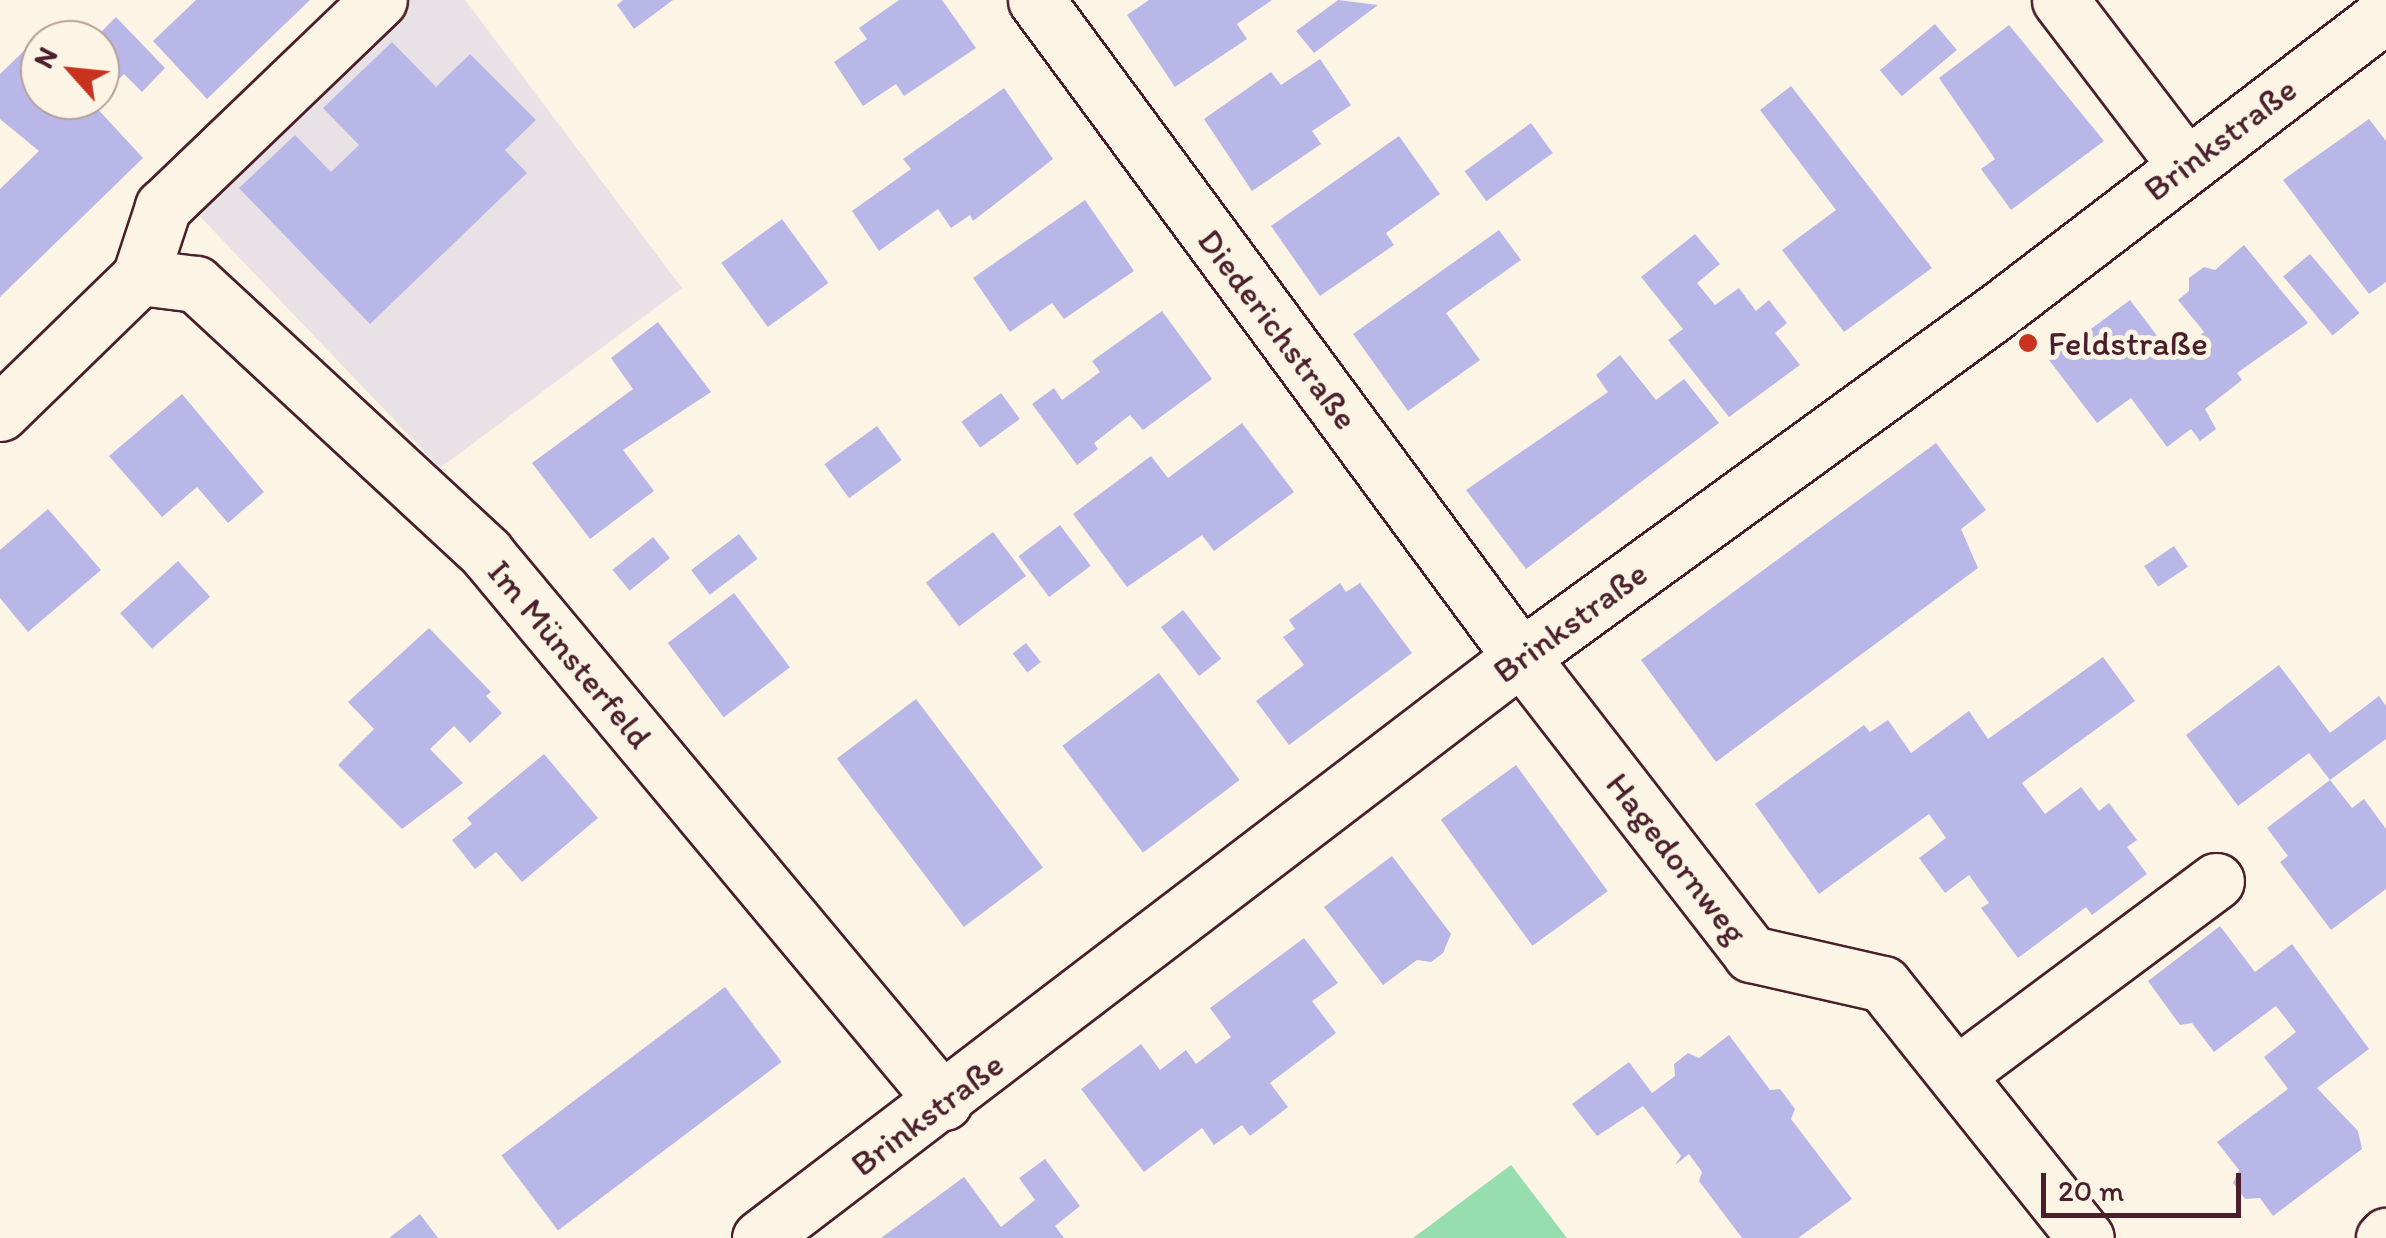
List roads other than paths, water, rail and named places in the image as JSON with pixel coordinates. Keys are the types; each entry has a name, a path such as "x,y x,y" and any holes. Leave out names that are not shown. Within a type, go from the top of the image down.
{"street":[{"path":"0,413 140,278 163,207 379,0"},
{"name":"Diederichstraße","path":"1036,0 1521,657"},
{"path":"2060,0 2185,164"},
{"name":"Brinkstraße","path":"760,1238 944,1102 1521,657 2000,309 2185,164 2378,36"},
{"name":"Im Münsterfeld","path":"140,278 196,284 486,553 944,1102"},
{"name":"Hagedornweg","path":"1521,657 1751,954 1884,984 1958,1074 2060,1226"},
{"path":"1958,1074 2216,882"}],"place":[{"name":"Feldstraße","path":"2028,343"}]}
